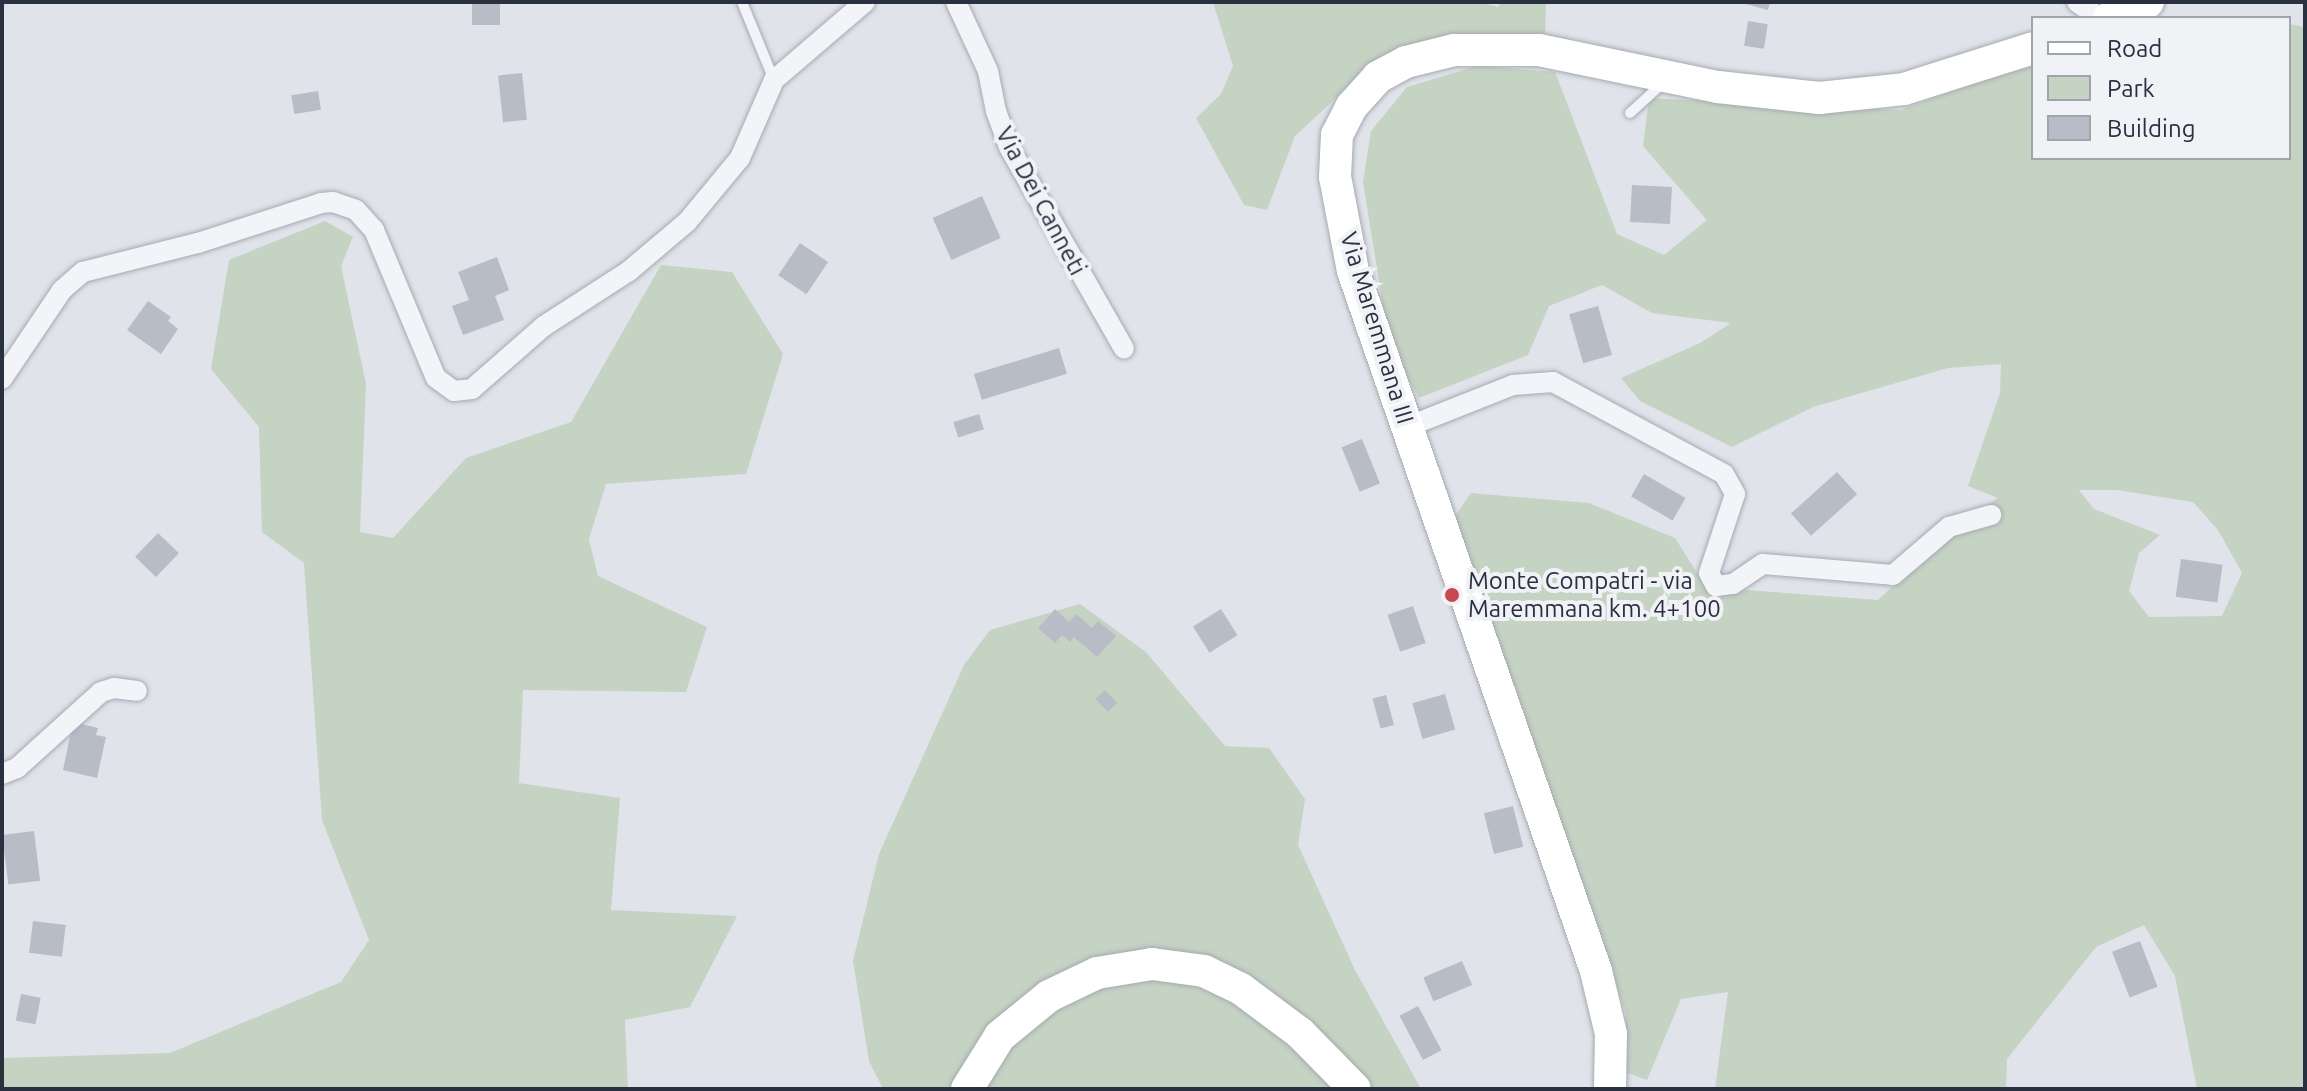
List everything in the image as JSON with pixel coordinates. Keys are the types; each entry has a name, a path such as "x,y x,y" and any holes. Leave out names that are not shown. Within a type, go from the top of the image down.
{"main road":[{"path":"2114,16 2148,2"},
{"name":"Via Maremmana III","path":"1610,1089 1611,1034 1596,971 1353,271 1337,190 1337,135 1358,99 1378,77 1426,56 1467,49 1555,52 1669,77 1785,97 1861,97 1940,80 2031,49"},
{"path":"967,1089 1000,1036 1049,996 1097,973 1152,964 1204,971 1241,989 1300,1033 1355,1089"}],"street":[{"path":"2,379 62,290 83,272 171,251 321,203 333,202 351,207 374,230 436,378 454,391 472,389 544,326 620,278 687,222 740,158 774,80 865,2"},
{"name":"Via Dei Canneti","path":"956,2 988,71 1005,140 1031,192 1124,349"},
{"path":"2077,2 2097,16"},
{"path":"1407,427 1513,385 1553,382 1724,474 1735,494 1709,573 1716,586 1733,584 1763,564 1893,575 1949,527 1991,515"},
{"path":"2,774 17,768 101,692 114,688 137,691"}],"lane":[{"path":"742,2 774,80"},
{"path":"1630,113 1669,77"}],"green space":[{"path":"1213,2 1479,2 1498,7 1501,2 1546,2 1545,39 1360,76 1295,136 1267,210 1244,205 1196,118 1221,94 1233,66"},
{"path":"2291,24 2305,27 2305,1089 2197,1089 2175,976 2144,925 2096,947 2007,1059 2006,1089 1715,1089 1728,992 1681,999 1647,1080 1625,1072 1626,1013 1453,519 1471,493 1589,503 1675,538 1706,587 1878,600 1962,522 1998,498 1968,486 2000,393 2001,364 1948,368 1813,407 1732,447 1640,401 1621,378 1700,343 1731,323 1652,313 1602,285 1549,306 1528,355 1419,398 1389,344 1363,182 1371,131 1407,87 1477,66 1555,72 1617,234 1664,255 1707,220 1643,146 1649,98 1901,110 2031,63 2031,160 2291,160","holes":["2079,490 2117,490 2193,502 2218,530 2242,573 2222,616 2149,617 2129,591 2139,553 2160,535 2094,509"]},
{"path":"325,221 353,237 341,266 366,384 360,532 393,538 466,458 571,422 661,265 732,272 783,354 746,474 606,484 589,539 598,576 707,627 686,692 523,690 519,783 620,798 611,910 737,916 690,1007 625,1020 628,1089 2,1089 2,1058 170,1053 341,982 369,940 322,820 304,563 262,532 259,427 211,369 229,260"},
{"path":"1080,604 1146,652 1225,746 1269,748 1305,799 1298,845 1355,970 1421,1089 883,1089 869,1061 853,961 879,854 964,665 990,630"}],"building":[{"path":"472,2 500,2 500,25 472,25"},
{"path":"1738,2 1770,2 1768,10"},
{"path":"1748,21 1768,24 1764,49 1744,46"},
{"path":"522,73 527,120 503,122 498,76"},
{"path":"318,91 321,110 294,114 291,95"},
{"path":"1632,185 1672,187 1670,224 1630,222"},
{"path":"982,196 1001,238 951,260 933,218"},
{"path":"800,243 828,262 806,294 778,275"},
{"path":"497,257 509,290 495,296 504,320 463,335 452,306 469,300 458,272"},
{"path":"148,301 171,317 168,321 178,329 161,354 127,330"},
{"path":"1598,306 1612,355 1583,363 1569,314"},
{"path":"1059,348 1067,374 982,400 974,374"},
{"path":"979,414 984,429 958,438 953,422"},
{"path":"1362,439 1380,484 1360,492 1342,447"},
{"path":"1837,472 1857,494 1811,536 1791,513"},
{"path":"1644,474 1686,498 1673,521 1631,497"},
{"path":"158,533 179,553 156,577 135,557"},
{"path":"2181,559 2223,565 2217,602 2176,597"},
{"path":"1413,606 1426,643 1400,652 1387,615"},
{"path":"1055,609 1069,622 1076,614 1092,628 1098,621 1116,636 1097,657 1074,637 1070,642 1062,635 1055,643 1038,628"},
{"path":"1221,609 1237,635 1209,653 1193,626"},
{"path":"1105,690 1117,703 1108,712 1095,699"},
{"path":"1445,694 1455,730 1423,739 1412,703"},
{"path":"1386,695 1394,725 1381,729 1372,699"},
{"path":"73,722 98,728 96,735 106,737 97,778 63,770"},
{"path":"1513,806 1523,847 1494,854 1484,813"},
{"path":"34,831 40,881 8,885 2,835"},
{"path":"33,921 66,925 62,957 29,953"},
{"path":"2140,941 2158,987 2130,997 2112,952"},
{"path":"1462,961 1472,985 1433,1001 1423,977"},
{"path":"21,994 41,998 35,1024 16,1021"},
{"path":"1418,1006 1441,1050 1423,1060 1399,1016"}],"place":[{"name":"Monte Compatri - via Maremmana km. 4+100","path":"1452,595"}]}
